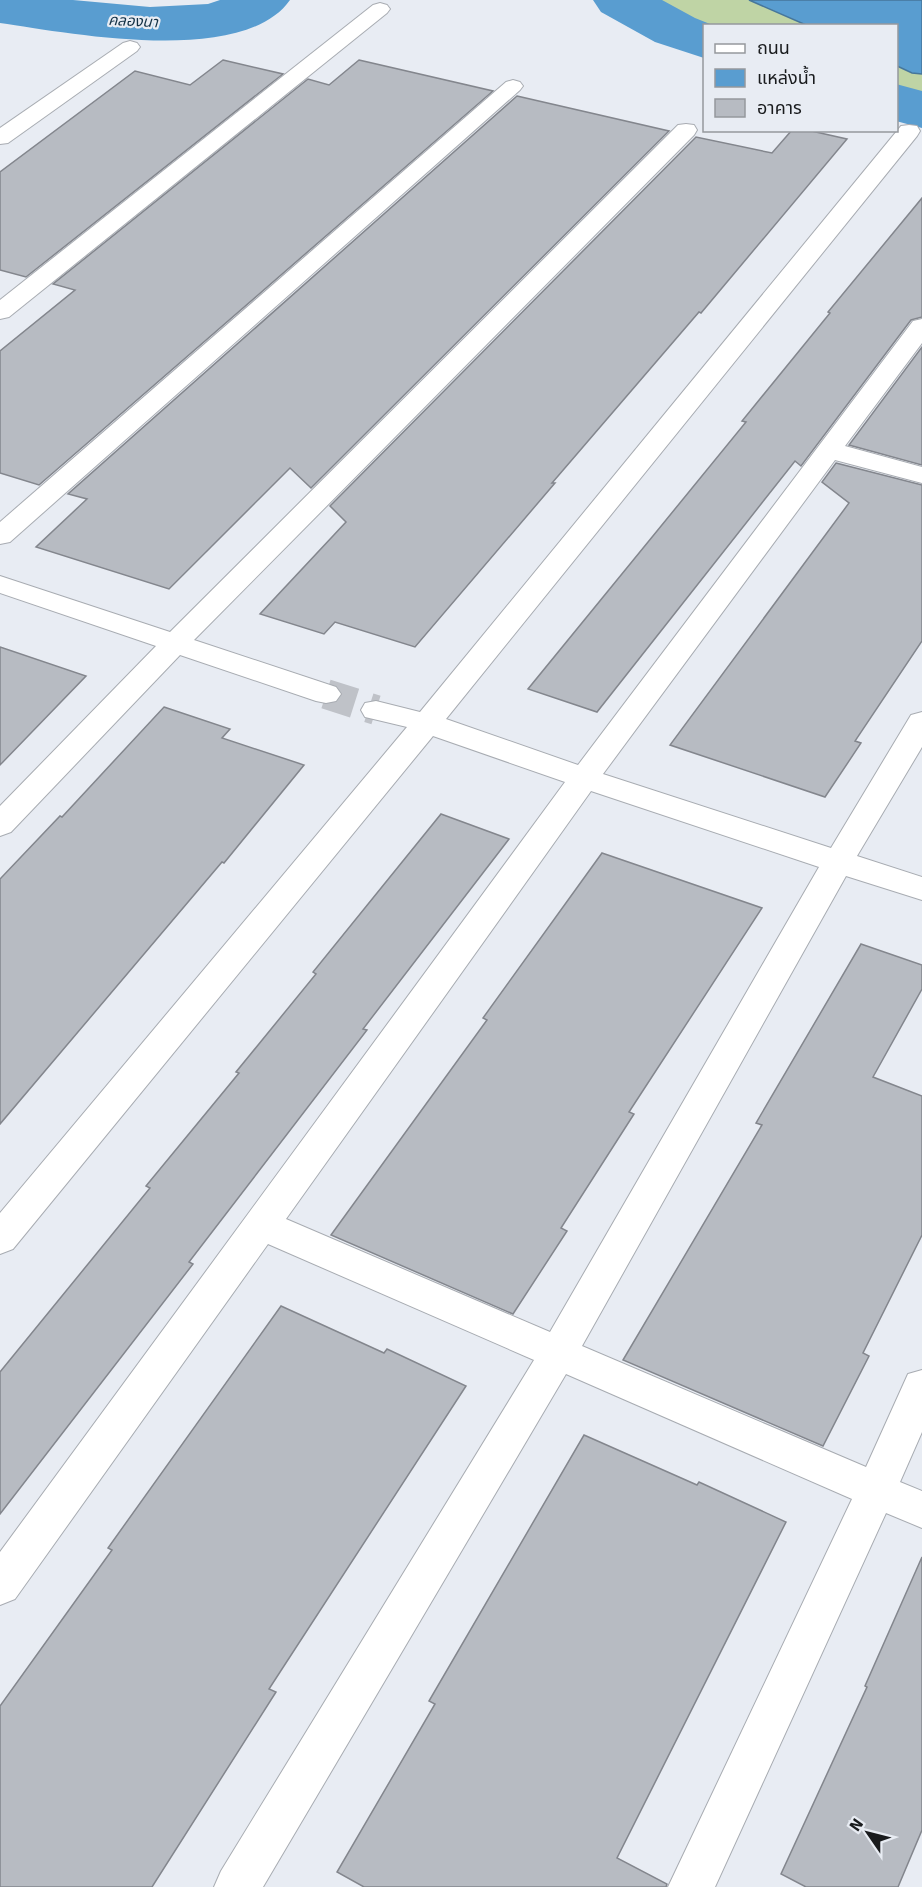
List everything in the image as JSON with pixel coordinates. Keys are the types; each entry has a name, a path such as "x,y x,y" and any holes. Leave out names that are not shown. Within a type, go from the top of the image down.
{"street":[{"path":"0,312 380,9"},
{"path":"0,138 130,47"},
{"path":"0,536 513,86"},
{"path":"0,825 176,642 686,130"},
{"path":"0,1239 427,723 909,131"},
{"path":"0,1586 584,778 922,326"},
{"path":"829,450 922,475"},
{"path":"0,584 326,694"},
{"path":"376,710 427,723 584,778 922,889"},
{"path":"237,1887 559,1352 838,861 922,722"},
{"path":"262,1225 922,1510"},
{"path":"691,1887 877,1489 922,1386"}],"green space":[{"path":"641,0 749,0 804,24 703,24 703,29"},
{"path":"898,67 912,73 922,74 922,98 898,91"}],"water":[{"path":"749,0 922,0 922,74 912,73 898,66 898,24 804,24"}],"building":[{"path":"223,60 283,74 26,277 0,270 0,172 135,71 190,85"},
{"path":"359,60 493,91 39,485 0,473 0,351 75,290 53,284 308,79 329,85"},
{"path":"517,96 669,131 311,488 290,468 169,589 36,547 87,499 68,494"},
{"path":"790,132 816,132 847,139 701,313 699,312 552,483 555,483 415,647 335,622 324,634 260,614 346,522 330,506 696,137 772,153"},
{"path":"922,198 922,317 911,320 801,466 795,461 597,712 528,689 746,422 742,421"},
{"path":"922,347 922,465 849,445"},
{"path":"836,463 922,485 922,641 855,741 861,743 825,797 670,745 849,503 822,482"},
{"path":"0,647 86,676 0,765"},
{"path":"164,707 230,729 222,738 304,765 224,863 222,862 0,1124 0,879 60,816 62,817"},
{"path":"441,814 509,839 363,1029 367,1030 189,1262 193,1264 0,1514 0,1372 150,1188 146,1186 239,1073 236,1072 316,974 313,972"},
{"path":"602,853 762,908 629,1112 634,1114 561,1228 567,1231 513,1314 331,1235 487,1020 483,1018"},
{"path":"861,944 922,965 922,989 873,1077 922,1096 922,1235 863,1353 869,1356 823,1446 623,1360 762,1125 756,1123"},
{"path":"281,1306 384,1353 387,1349 466,1386 269,1689 276,1692 152,1887 0,1887 0,1706 112,1550 108,1548"},
{"path":"584,1435 697,1485 699,1482 786,1522 617,1858 667,1884 666,1887 364,1887 337,1872 435,1704 429,1701"},
{"path":"922,1557 922,1830 898,1887 806,1887 781,1874 867,1687 865,1686"}],"waterway":[{"name":"คลองนา","path":"0,6 86,19 181,24 209,21 233,15 262,0"},
{"path":"621,0 675,30 703,41"},
{"path":"898,103 922,110"}],"tunnel":[{"path":"326,694 376,710"}]}
